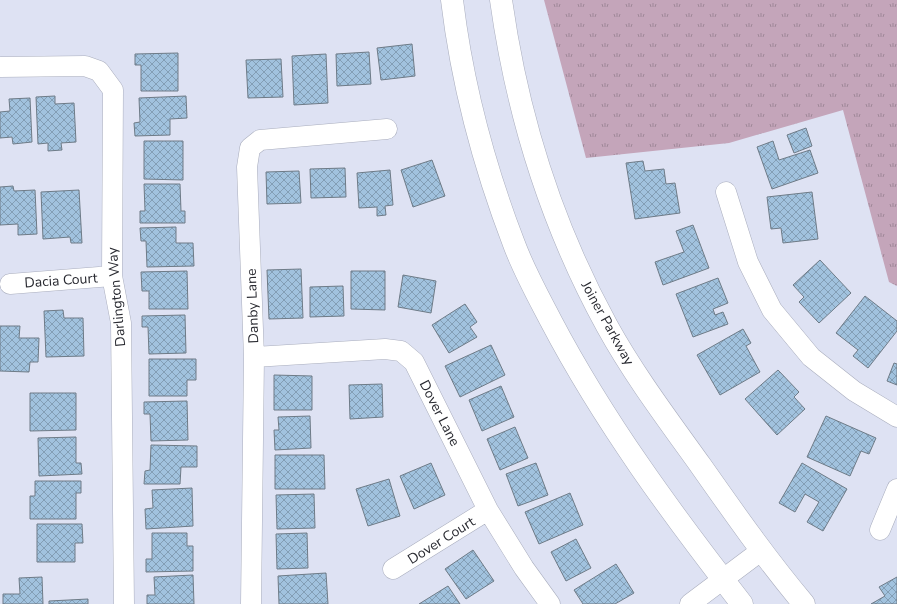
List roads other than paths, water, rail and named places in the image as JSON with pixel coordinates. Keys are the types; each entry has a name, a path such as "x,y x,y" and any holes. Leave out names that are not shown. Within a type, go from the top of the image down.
{"main road":[{"path":"452,0 458,42 483,153 512,239 521,260 566,350 589,391 621,441 742,604"},
{"name":"Joiner Parkway","path":"501,0 514,81 542,182 582,276 607,326 632,368 762,550 804,604"}],"street":[{"name":"Darlington Way","path":"0,67 85,66 99,71 113,90 112,276 120,323 124,604"},
{"name":"Danby Lane","path":"251,604 254,357 247,167 250,148 260,140 387,129"},
{"path":"726,192 748,262 772,310 811,357 854,391 897,417"},
{"name":"Dacia Court","path":"10,284 112,276"},
{"name":"Dover Lane","path":"254,357 385,349 400,351 414,362 488,510 524,568 550,604"},
{"path":"880,530 897,489"},
{"name":"Dover Court","path":"393,569 488,510"},
{"path":"690,604 762,550"}]}
